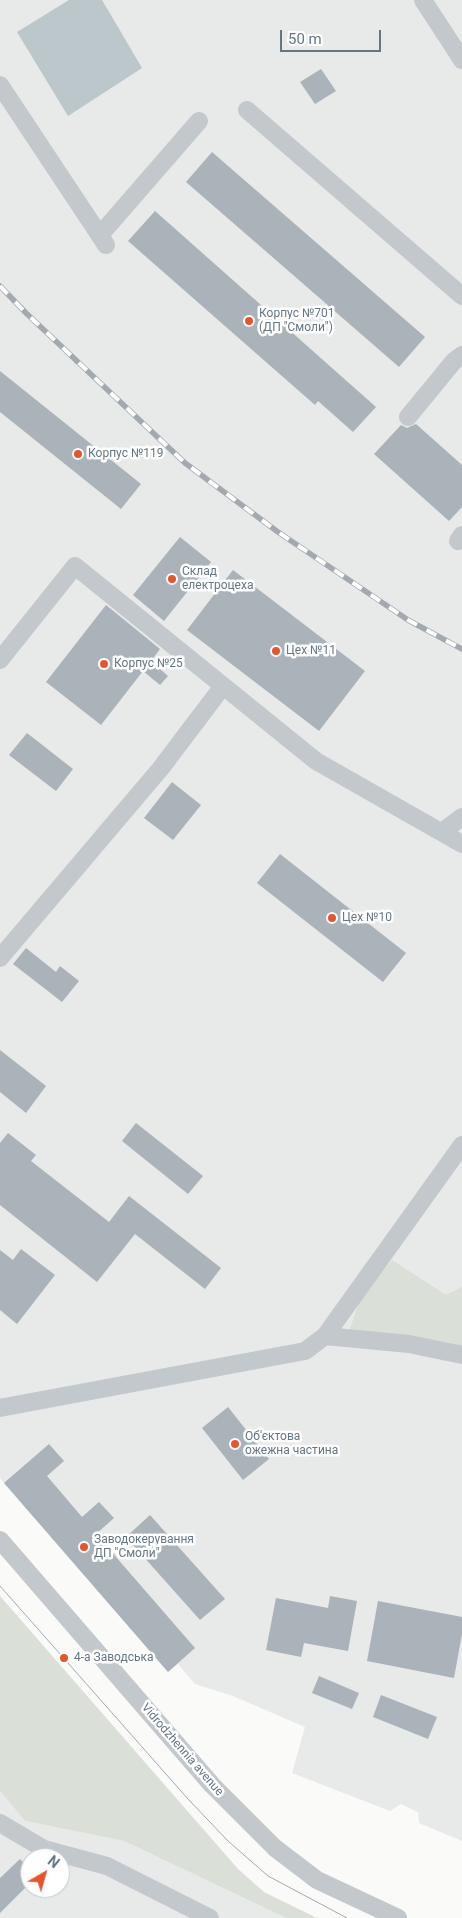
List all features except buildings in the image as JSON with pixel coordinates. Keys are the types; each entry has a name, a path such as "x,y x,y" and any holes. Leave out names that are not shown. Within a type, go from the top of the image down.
{"street":[{"path":"429,4 460,52"},
{"path":"0,86 103,240 199,121"},
{"path":"247,110 462,296"},
{"path":"408,417 454,360 462,355"},
{"path":"0,660 74,566 316,761 462,844"},
{"path":"0,958 160,768 223,686"},
{"path":"442,832 462,817"},
{"path":"0,1408 305,1351 325,1336 460,1149"},
{"path":"325,1336 409,1344 462,1355"},
{"name":"Vidrodzhennia avenue","path":"0,1540 212,1785 275,1848 317,1880 398,1918"},
{"path":"0,1823 44,1849 107,1866 210,1918"}],"shaded area":[{"path":"0,0 462,0 462,1841 419,1823 418,1812 401,1804 390,1811 292,1773 305,1727 233,1696 195,1684 178,1664 168,1672 0,1478"},
{"path":"69,0 102,0 142,68 68,116 17,32"},
{"path":"392,1260 446,1295 462,1287 462,1355 347,1338 360,1299"},
{"path":"0,1596 238,1869 264,1892 317,1918 286,1918 124,1841 25,1821 0,1791"},
{"path":"0,1791 25,1821 124,1841 286,1918 0,1918"}],"tram line":[{"path":"0,1586 188,1799 228,1841 268,1876 347,1918"}],"railway":[{"path":"0,286 26,313 185,463 278,532 408,620 462,649"}],"place":[{"name":"Корпус №701 (ДП \"Смоли\")","path":"249,321"},
{"name":"Корпус №119","path":"78,454"},
{"name":"Склад електроцеха","path":"172,579"},
{"name":"Цех №11","path":"276,651"},
{"name":"Корпус №25","path":"104,664"},
{"name":"Цех №10","path":"332,918"},
{"name":"Об'єктова ожежна частина","path":"235,1444"},
{"name":"Заводокерування ДП \"Смоли\"","path":"84,1547"},
{"name":"4-а Заводська","path":"64,1658"}]}
